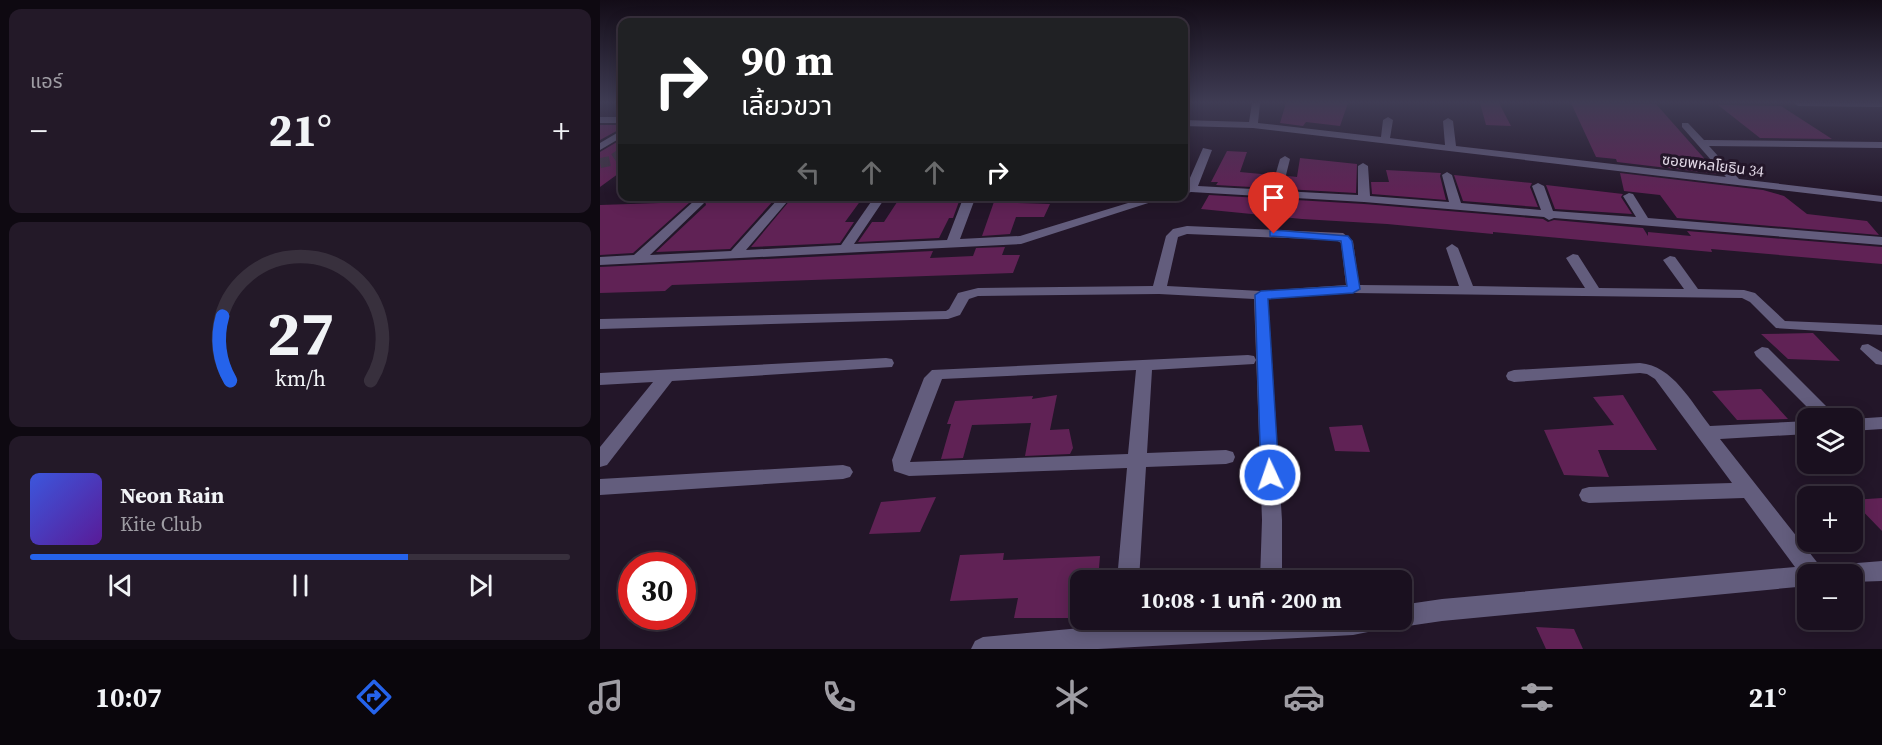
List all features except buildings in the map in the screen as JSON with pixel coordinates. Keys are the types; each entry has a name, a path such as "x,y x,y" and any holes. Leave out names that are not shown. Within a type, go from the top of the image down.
{"street":[{"name":"ซอยพหลโยธิน 34","path":"1322,133 1882,199"},
{"path":"1386,141 1387,133"},
{"path":"1449,133 1451,149"},
{"path":"1693,133 1737,183"},
{"path":"600,147 618,136"},
{"path":"1702,143 1882,145"},
{"path":"1188,188 1207,150"},
{"path":"1276,193 1285,159"},
{"path":"1363,166 1364,199"},
{"path":"1447,176 1456,208"},
{"path":"1538,186 1549,216"},
{"path":"1188,190 1364,199 1549,216 1882,241"},
{"path":"1629,196 1645,223"},
{"path":"1864,197 1882,213"},
{"path":"734,255 782,201"},
{"path":"844,250 877,201"},
{"path":"951,245 968,201"},
{"path":"600,261 1021,240 1149,201"},
{"path":"638,259 698,203"},
{"path":"1159,290 1172,236 1177,232 1187,230 1344,238 1347,241 1353,289"},
{"path":"1452,248 1467,290"},
{"path":"1573,258 1595,292"},
{"path":"1670,260 1694,293"},
{"path":"600,324 948,315 955,312 963,296 970,292 1159,290 1261,295 1353,289 1694,293 1751,296 1775,321 1789,327 1882,330"},
{"path":"1261,295 1272,520 1271,570"},
{"path":"1868,349 1882,360"},
{"path":"1762,352 1818,408"},
{"path":"1226,457 909,469 901,466 901,460 932,378 938,374 1248,360"},
{"path":"600,379 886,363"},
{"path":"1129,570 1144,366"},
{"path":"1514,376 1640,368 1651,369 1661,375 1805,564"},
{"path":"600,460 667,375"},
{"path":"1863,424 1882,423"},
{"path":"1705,433 1797,428"},
{"path":"600,487 843,472"},
{"path":"1589,495 1749,490"},
{"path":"1863,572 1882,571"},
{"path":"1412,614 1797,577"},
{"path":"983,649 1105,630"}],"tunnel":[{"path":"600,163 610,161 618,156"}],"route":[{"path":"1270,475 1261,295 1353,289 1347,241 1344,238 1274,234"}]}
